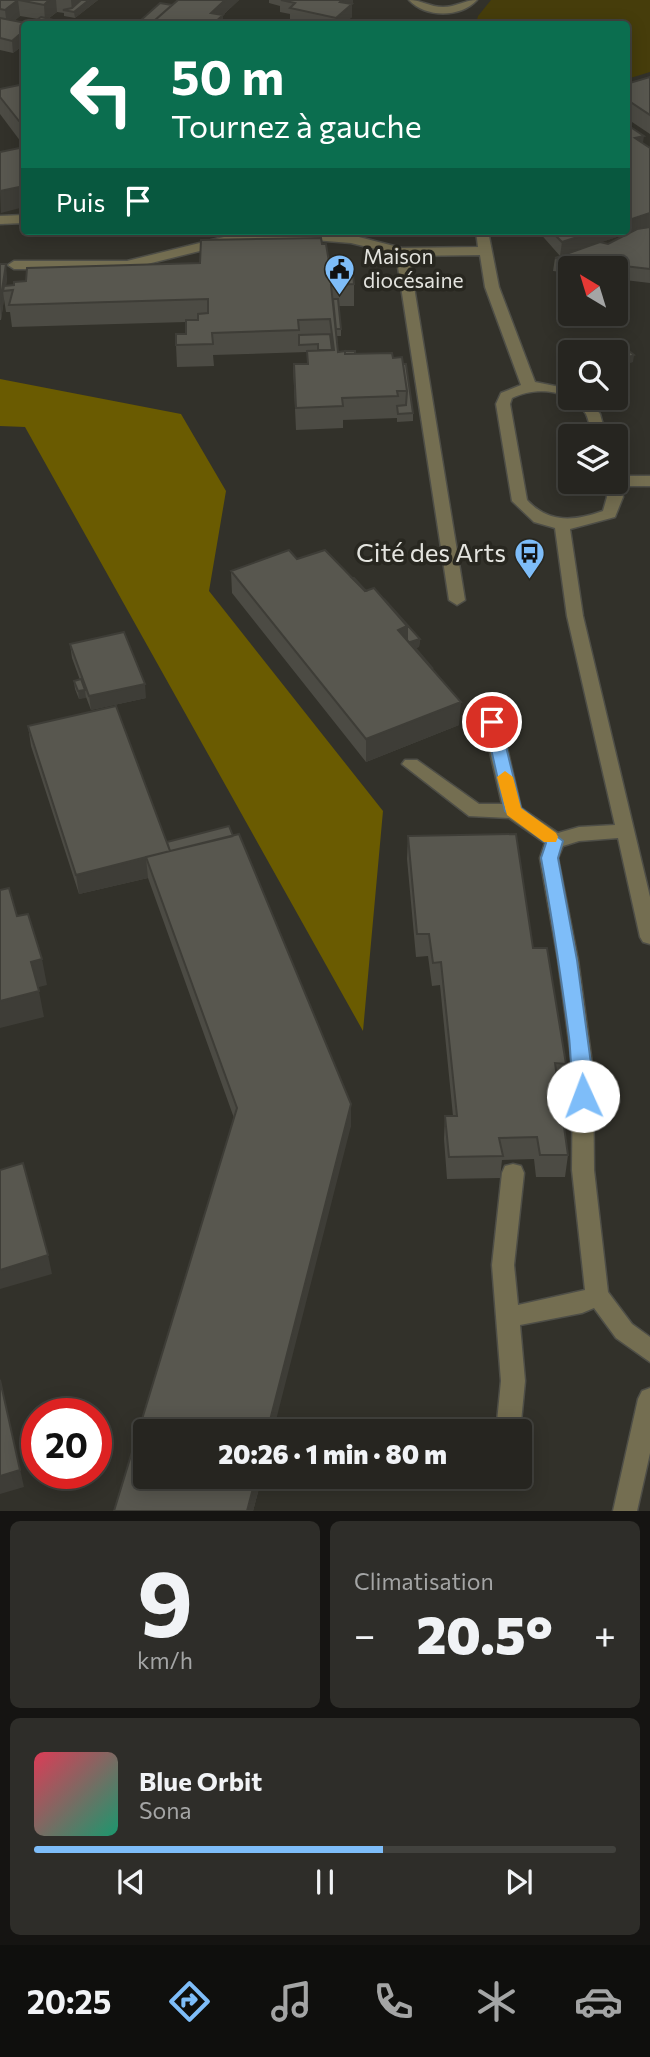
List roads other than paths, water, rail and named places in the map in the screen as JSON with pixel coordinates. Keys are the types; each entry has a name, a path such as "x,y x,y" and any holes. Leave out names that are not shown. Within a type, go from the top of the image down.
{"street":[{"path":"414,0 439,15 472,0"},
{"path":"0,220 21,219"},
{"path":"14,265 127,265 232,239 302,235 351,239 402,252 486,251"},
{"path":"483,235 492,288 529,386"},
{"path":"402,252 457,600"},
{"path":"558,390 547,386 529,386 506,396 503,404 520,501 529,513 540,520 562,526 593,521 610,514 615,494"},
{"path":"628,481 650,481"},
{"path":"562,526 575,616 650,937"},
{"path":"492,722 513,811"},
{"path":"411,764 475,811 513,811 555,841"},
{"path":"555,841 579,834 626,831"},
{"path":"555,841 549,858 568,960 583,1071 583,1170 597,1295 624,1331 650,1351"},
{"path":"509,1419 513,1381 503,1265 513,1173"},
{"path":"509,1317 582,1303 597,1295"},
{"path":"625,1511 650,1399"}],"place":[{"name":"Maison diocésaine","path":"340,296"},
{"name":"Cité des Arts","path":"529,580"}]}
